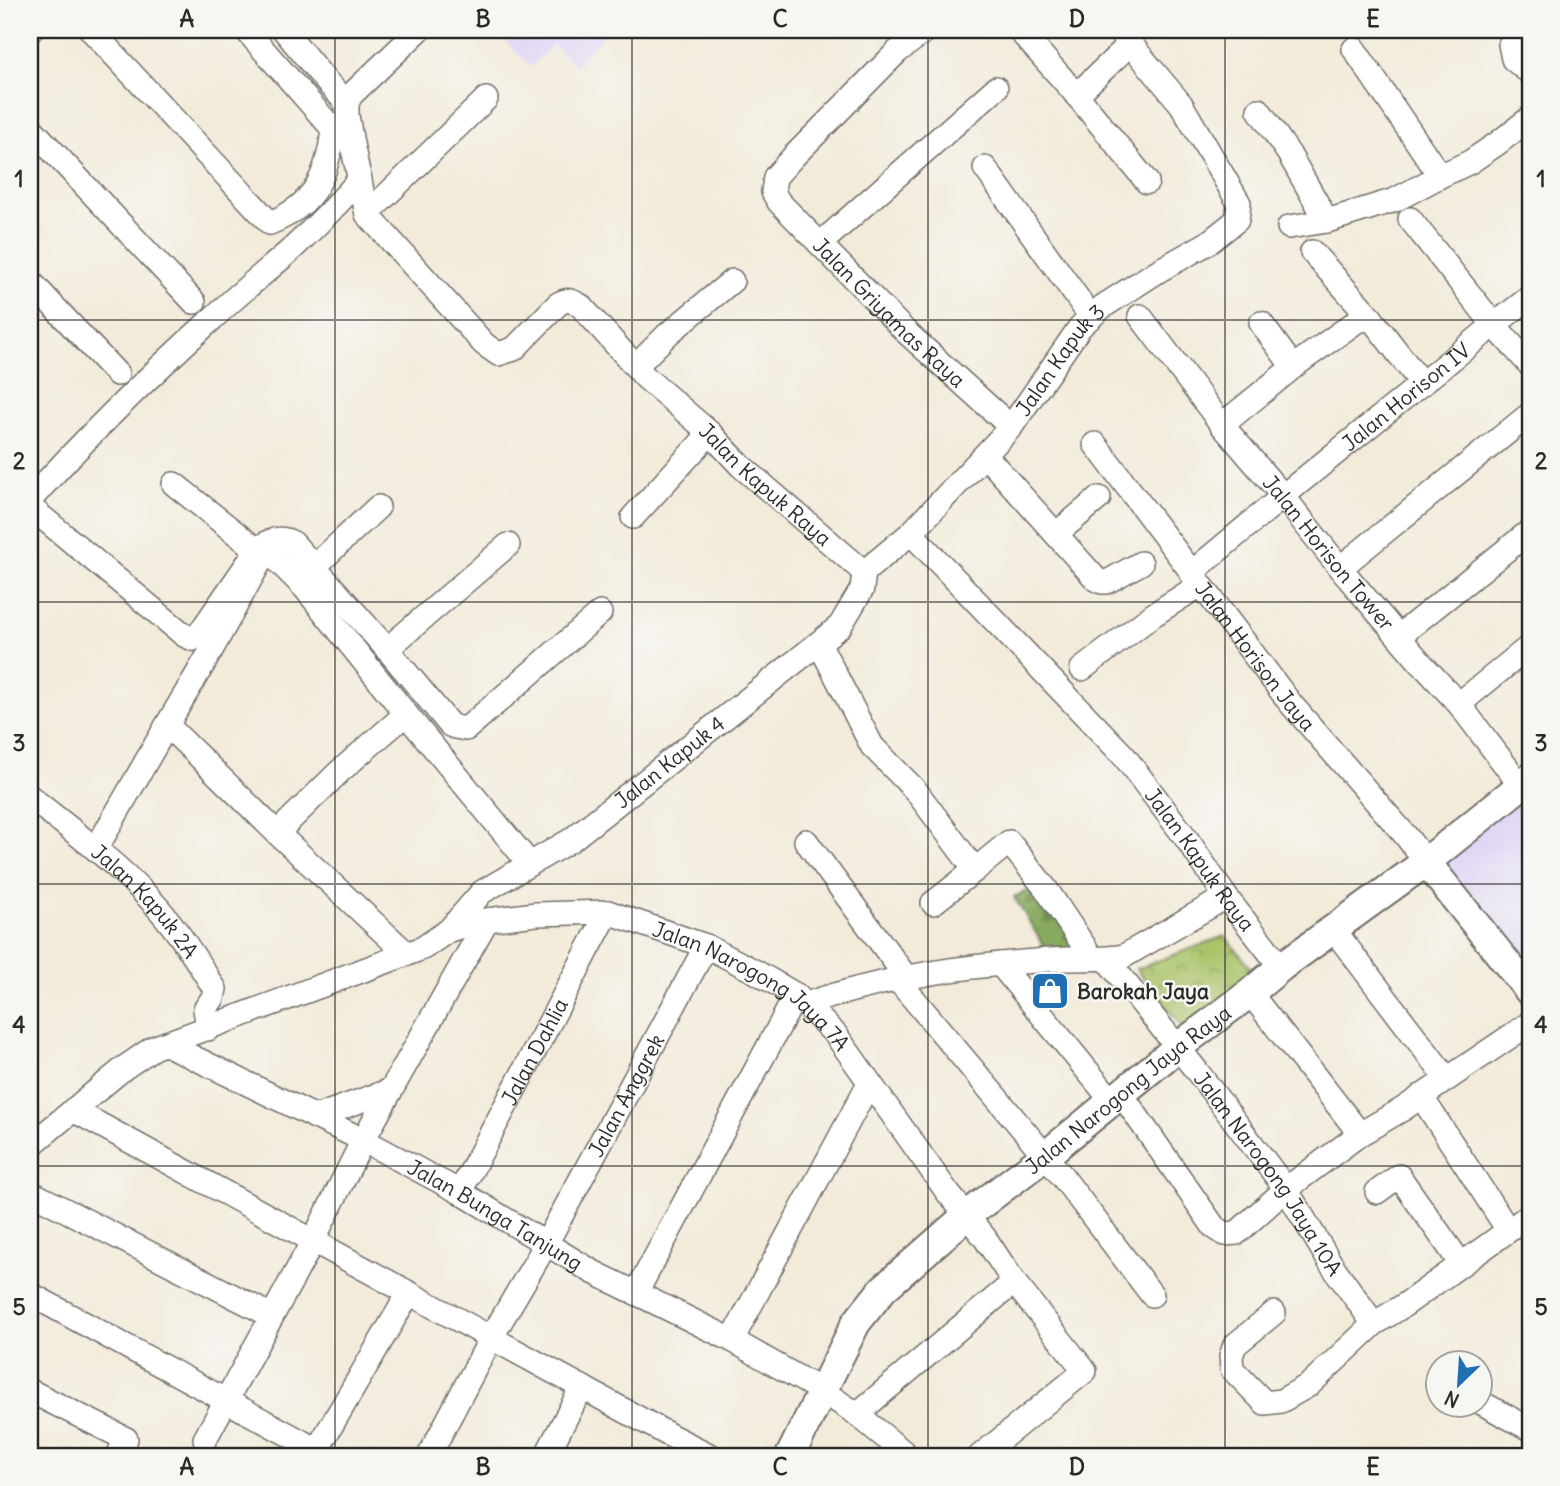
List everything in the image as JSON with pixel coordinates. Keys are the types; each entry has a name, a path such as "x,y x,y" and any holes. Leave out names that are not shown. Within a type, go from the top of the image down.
{"street":[{"path":"91,30 270,223 288,216 316,190 330,153 333,129 246,30"},
{"path":"284,30 347,103 351,94 419,30"},
{"name":"Jalan Griyamas Raya","path":"926,30 897,51 794,156 775,177 773,192 779,202 906,332 1011,427"},
{"path":"1019,30 1075,93 1147,182"},
{"path":"1521,30 1510,44 1511,52 1513,59 1530,73"},
{"path":"1075,93 1086,86 1125,37"},
{"name":"Jalan Kapuk 3","path":"911,534 1011,427 1080,327 1102,307 1208,243 1237,220 1239,204 1181,104 1125,37"},
{"path":"1354,50 1440,176"},
{"path":"820,244 996,88"},
{"path":"368,214 486,99"},
{"name":"Jalan Kapuk Raya","path":"347,103 347,115 368,214 484,344 498,354 514,349 557,305 564,300 572,300 581,306 646,378 710,433 741,466 864,572"},
{"path":"1259,110 1327,221"},
{"path":"1289,227 1327,221 1395,200 1470,162 1530,118"},
{"path":"30,127 194,302"},
{"path":"985,168 1091,317"},
{"path":"30,500 136,390 326,216 360,179"},
{"path":"1410,219 1494,325 1530,365"},
{"path":"1312,252 1370,318 1422,384"},
{"path":"30,281 117,374"},
{"path":"636,366 668,334 733,281"},
{"name":"Jalan Horison IV","path":"1082,669 1196,579 1283,496 1530,298"},
{"name":"Jalan Horison Tower","path":"1140,316 1222,425 1340,568 1526,782"},
{"path":"1222,425 1293,367 1357,321 1370,318"},
{"path":"1261,323 1293,367"},
{"path":"1340,568 1530,414"},
{"path":"633,517 710,433"},
{"name":"Jalan Horison Jaya","path":"1095,444 1291,704 1406,835 1426,862"},
{"path":"985,455 1097,579 1107,582 1141,564"},
{"path":"174,484 257,550"},
{"path":"1056,534 1099,498"},
{"path":"30,507 131,593 184,635 193,639 257,550 274,540 286,539 293,543 455,727 466,729 600,613"},
{"path":"314,567 378,507"},
{"path":"1399,636 1530,531"},
{"path":"864,572 911,534"},
{"name":"Jalan Kapuk Raya","path":"911,534 1124,756 1186,838 1226,897 1281,967"},
{"path":"387,649 508,545"},
{"path":"96,849 266,551 305,588 529,863"},
{"name":"Jalan Kapuk 4","path":"449,930 482,892 571,839 840,626 862,589 864,572"},
{"path":"819,643 872,746 916,790 975,870 933,903"},
{"path":"1459,704 1530,646"},
{"path":"277,833 339,772 406,714"},
{"path":"167,725 277,833 407,954"},
{"name":"Jalan Narogong Jaya Raya","path":"790,1456 856,1323 883,1289 966,1216 1178,1048 1281,967 1426,862 1526,782"},
{"name":"Jalan Kapuk 2A","path":"30,797 96,849 149,899 189,948 215,989 214,998 205,1009 208,1029"},
{"path":"806,841 902,978 1062,1176 1152,1295"},
{"name":"Jalan Narogong Jaya 10A","path":"975,870 1009,842 1100,959 1178,1048 1286,1189 1331,1264 1374,1324"},
{"path":"1426,862 1530,992"},
{"path":"636,1293 801,999 902,978 1000,964 1124,956 1226,897"},
{"name":"Jalan Narogong Jaya 7A","path":"449,930 487,920 536,914 608,912 706,946 801,999 836,1035 966,1216 985,1238 1014,1282 1085,1371 980,1456"},
{"name":"Jalan Dahlia","path":"460,1192 608,912"},
{"path":"205,1439 313,1241 363,1140 487,920"},
{"path":"30,1146 124,1068 153,1048 423,948 449,930"},
{"path":"1334,930 1447,1079"},
{"name":"Jalan Anggrek","path":"429,1456 706,946"},
{"path":"1000,964 1118,1098 1214,1227 1225,1234 1237,1233 1286,1189 1360,1134 1403,1109 1530,1023"},
{"path":"1250,993 1360,1134"},
{"name":"Jalan Bunga Tanjung","path":"166,1044 363,1140 460,1192 593,1272 732,1340 822,1391 908,1456"},
{"path":"732,1340 869,1083"},
{"path":"315,1117 391,1090"},
{"path":"1421,1097 1508,1230"},
{"path":"73,1110 582,1387 670,1447 711,1456"},
{"path":"1377,1192 1399,1176 1461,1264"},
{"path":"30,1192 272,1317"},
{"path":"1274,1313 1235,1345 1231,1356 1232,1369 1265,1403 1281,1401 1309,1385 1374,1324 1530,1215"},
{"path":"857,1415 1014,1282"},
{"path":"30,1294 322,1453 409,1293"},
{"path":"546,1456 582,1387"},
{"path":"30,1391 126,1439 118,1456"},
{"path":"1494,1410 1530,1429"}],"shaded area":[{"path":"494,30 608,30 576,66 553,45 531,67"},
{"path":"1530,788 1530,974 1433,865"}],"green space":[{"path":"1036,887 1079,948 1047,951 1014,897"},
{"path":"1225,936 1256,974 1183,1028 1136,969"}],"place":[{"name":"Barokah Jaya","path":"1050,991"}]}
